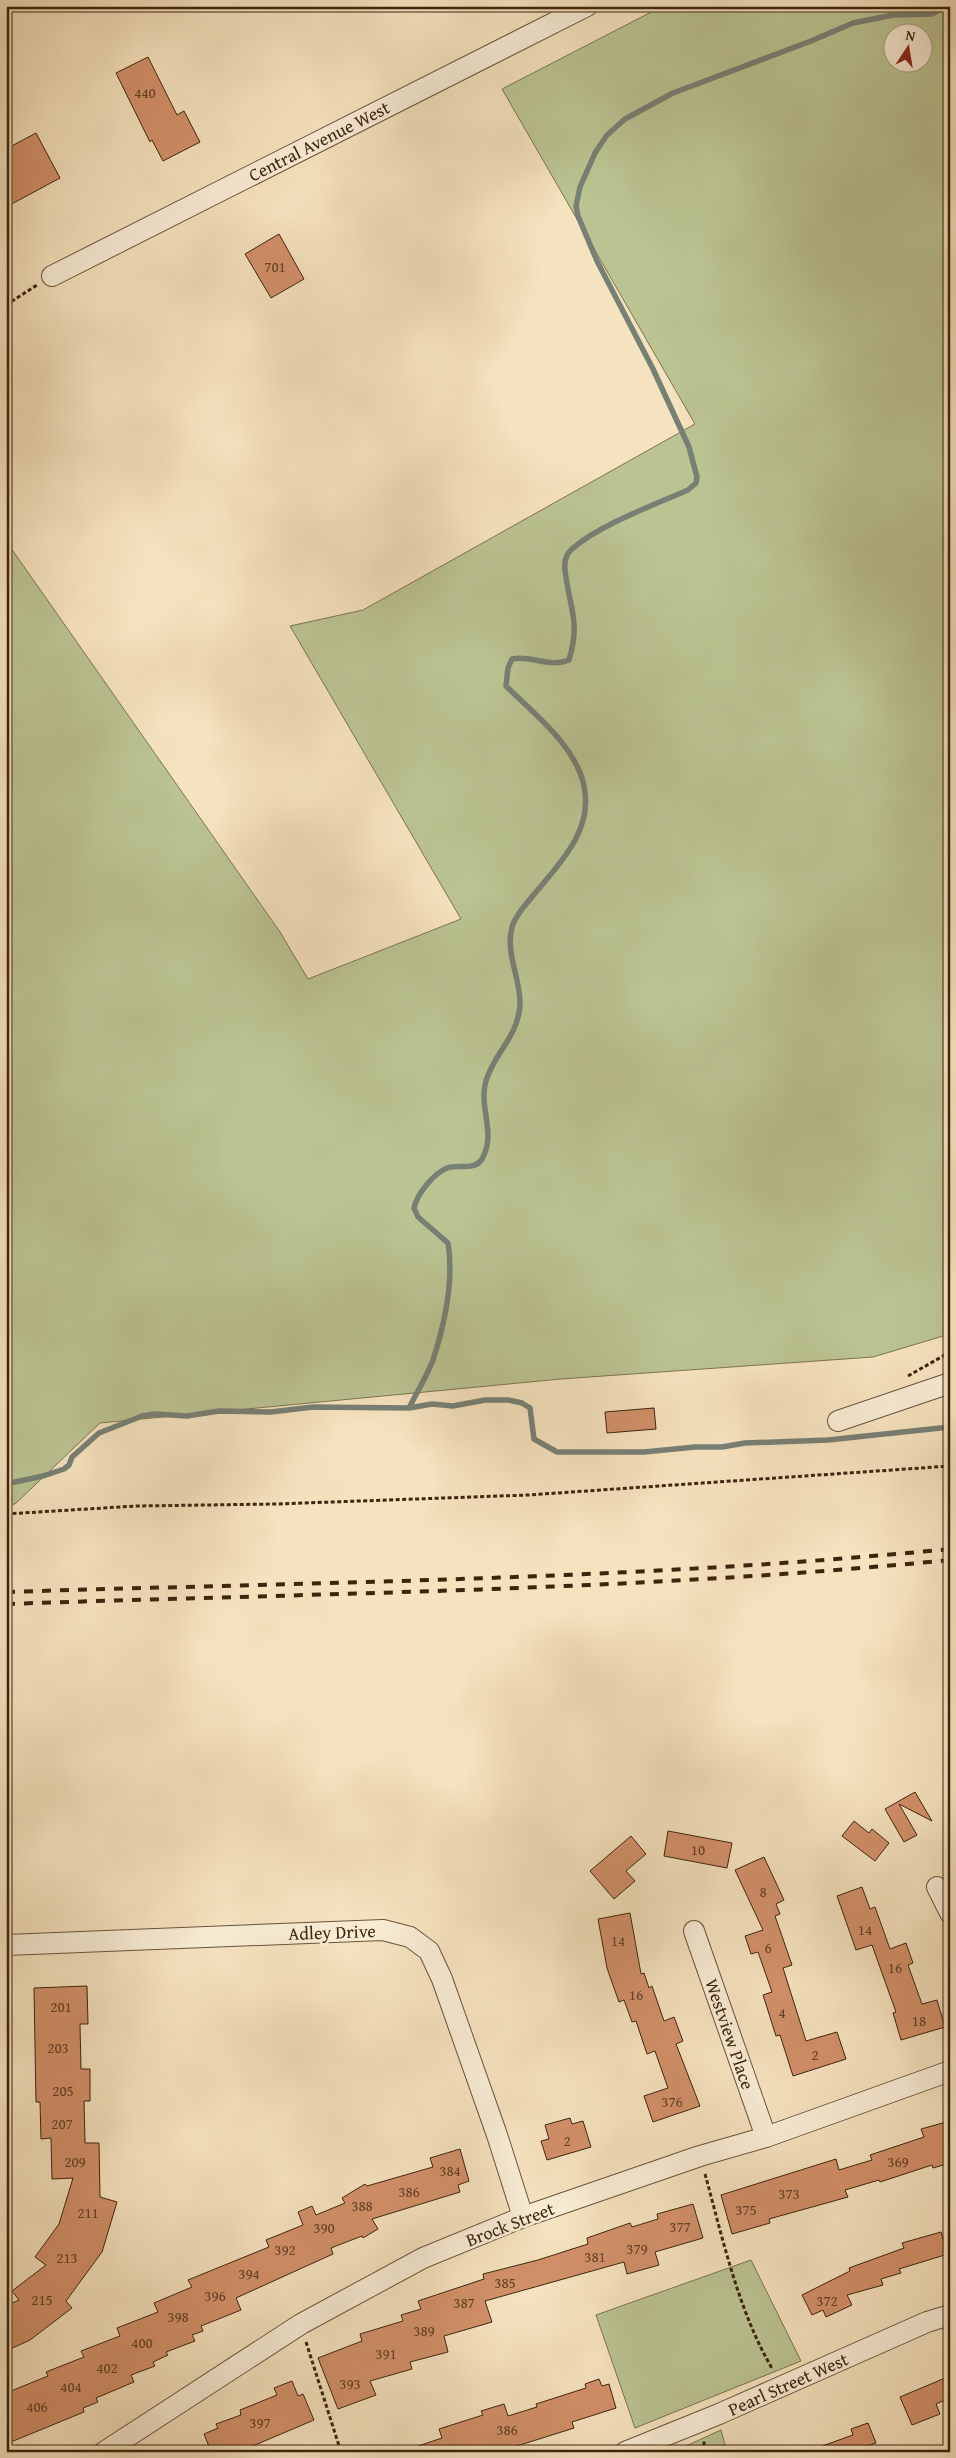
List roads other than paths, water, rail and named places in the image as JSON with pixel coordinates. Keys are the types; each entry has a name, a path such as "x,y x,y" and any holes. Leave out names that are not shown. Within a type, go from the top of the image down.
{"street":[{"name":"Central Avenue West","path":"52,276 587,6"},
{"path":"838,1421 950,1383"},
{"path":"937,1887 950,1913"},
{"name":"Adley Drive","path":"6,1945 383,1930 410,1937 429,1951 442,1979 497,2135 523,2217"},
{"name":"Westview Place","path":"694,1931 766,2137"},
{"name":"Brock Street","path":"104,2452 301,2324 423,2258 523,2217 700,2156 766,2137 950,2071"},
{"name":"Pearl Street West","path":"626,2452 927,2322 950,2315"}],"waterway":[{"path":"409,1408 433,1360 445,1316 450,1272 448,1243 418,1217 414,1208 422,1191 436,1175 447,1168 475,1165 482,1159 488,1140 484,1100 486,1081 494,1062 515,1026 520,1005 520,995 510,947 512,927 520,912 562,861 571,847 584,818 586,803 580,771 563,744 541,719 506,686 508,668 512,659 519,658 555,663 569,660 574,635 574,624 565,567 568,553 583,540 612,524 688,490 696,483 697,477 689,447 653,369 597,261 578,216 576,206 580,187 595,153 607,135 625,119 673,93 811,41 853,23 893,15 932,14 946,6"},
{"path":"6,1484 43,1476 64,1469 69,1465 72,1457 99,1433 142,1416 155,1414 187,1416 219,1411 271,1412 313,1407 409,1408 432,1404 453,1406 485,1400 508,1400 522,1403 530,1408 534,1439 557,1452 644,1452 695,1447 722,1447 745,1443 828,1440 950,1427"}],"railway":[{"path":"6,1592 596,1574 832,1559 950,1549"},
{"path":"6,1604 596,1585 832,1570 950,1560"}]}
